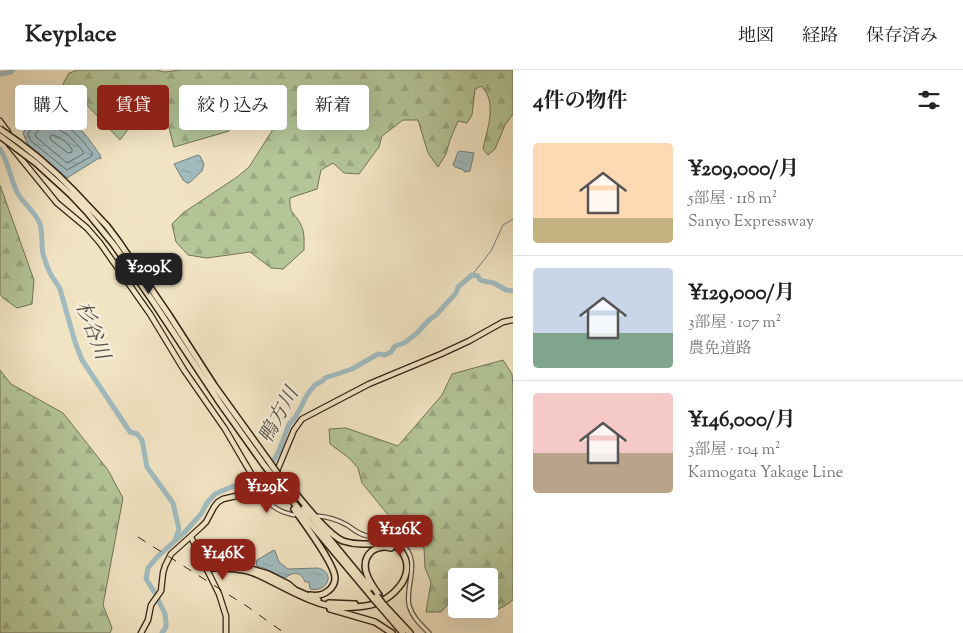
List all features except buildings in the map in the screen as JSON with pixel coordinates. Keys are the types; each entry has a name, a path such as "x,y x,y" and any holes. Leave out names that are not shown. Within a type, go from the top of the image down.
{"highway":[{"path":"0,129 59,176 117,244 222,402 266,462 376,596 403,633"},
{"path":"0,135 72,193"},
{"path":"281,481 293,507 327,557 334,572 334,584 326,593 320,595 302,593"},
{"path":"281,481 335,536 355,544 388,544 398,548 406,558 407,566 404,580 395,591 380,602 356,608 330,607 320,604"},
{"path":"286,494 338,557 376,596"},
{"path":"206,568 219,564 243,567 268,574 320,601 355,604 379,599 397,584 403,572 402,559 392,548 376,549 371,552 365,564 368,578 376,596"},
{"path":"206,568 225,567 250,571 335,611 375,622 392,633"},
{"path":"381,604 410,633"}],"main road":[{"path":"0,121 8,134 6,141 57,203 87,228 100,243 147,310 184,370 225,429 258,486"},
{"path":"141,633 148,620 150,607 160,593 163,573 168,560 175,550 206,522 218,502 245,494 272,477 277,471 300,420 369,384 441,354 503,322 513,320"},
{"path":"191,537 223,605 226,616 226,633"}],"street":[{"path":"0,135 6,141"},
{"path":"258,486 268,502 276,510 294,515"},
{"path":"318,516 340,521 365,536 396,541 405,548 409,553 412,565 408,598 411,609 416,619 429,633"}],"green space":[{"path":"78,70 156,70 165,72 180,70 513,70 513,114 505,125 495,149 488,155 483,149 489,124 490,108 486,92 481,86 475,89 472,115 467,123 458,121 446,154 438,167 428,153 418,120 403,120 382,136 379,147 359,174 344,173 333,163 321,170 317,189 290,198 291,211 299,221 303,231 304,250 283,269 271,268 250,252 207,258 188,255 176,242 172,224 183,213 249,167 273,130 287,130 287,85 179,85 179,130 229,131 174,147 169,128 169,85 97,85 97,116 87,105 87,85 64,85 69,73"},
{"path":"111,130 127,130 120,140"},
{"path":"0,185 34,280 32,304 17,308 0,294"},
{"path":"503,360 512,374 513,600 498,609 498,568 448,568 448,604 441,612 426,612 431,582 425,568 424,548 389,516 362,483 358,468 349,458 330,444 329,429 346,428 398,446 442,395 452,374"},
{"path":"0,370 11,384 63,413 108,470 123,498 103,605 112,628 110,633 0,633"}],"water":[{"path":"25,130 81,130 101,159 99,158 67,178 27,143 23,133"},
{"path":"460,151 474,153 470,171 464,172 464,170 453,165"},
{"path":"198,155 204,164 202,171 187,183 183,180 174,164"},
{"path":"274,550 279,562 288,569 318,568 324,570 327,574 328,582 321,588 310,589 309,582 305,582 299,574 285,578 257,566 257,560"}],"waterway":[{"name":"杉谷川","path":"0,74 13,70"},
{"name":"杉谷川","path":"0,149 17,192 40,224 43,254 50,273 60,289 82,360 130,432 137,434 142,440 147,467 173,503 179,529 175,540"},
{"path":"472,275 491,251 503,225 513,219"},
{"name":"鴨方川","path":"162,633 166,627 165,614 146,579 148,568 157,557 184,533 215,494 231,487 252,483 270,467 279,451 289,424 295,418 307,395 315,385 322,382 325,378 352,369 378,354 385,355 391,352 395,346 404,343 436,315 456,293 458,287 472,275 478,276 480,280 494,283 506,290 513,291"}],"railway":[{"path":"138,537 248,607 283,632"}]}
